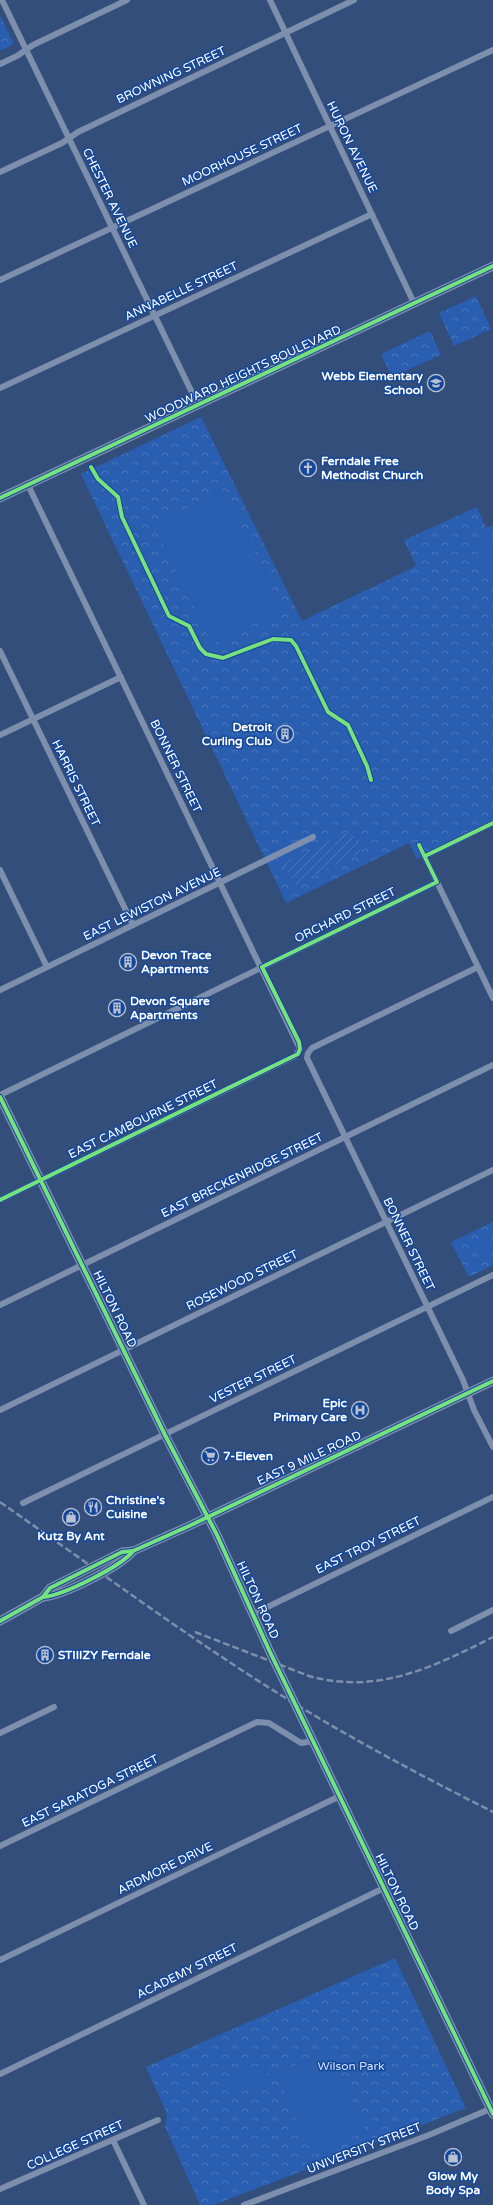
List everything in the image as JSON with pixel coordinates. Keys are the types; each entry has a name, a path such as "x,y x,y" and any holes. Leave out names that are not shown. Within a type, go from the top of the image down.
{"street":[{"name":"CHESTER AVENUE","path":"2,0 198,405"},
{"path":"0,64 36,43 127,0"},
{"name":"HURON AVENUE","path":"270,0 414,303"},
{"name":"BROWNING STREET","path":"0,172 69,138 78,132 354,0"},
{"name":"MOORHOUSE STREET","path":"0,280 493,50"},
{"name":"ANNABELLE STREET","path":"0,388 372,214"},
{"name":"WOODWARD HEIGHTS BOULEVARD","path":"0,498 493,266"},
{"name":"BONNER STREET","path":"28,485 300,1046 299,1051 295,1056"},
{"name":"HARRIS STREET","path":"0,651 133,925"},
{"path":"0,736 121,677"},
{"path":"424,856 493,823"},
{"name":"EAST LEWISTON AVENUE","path":"0,990 313,837"},
{"path":"419,845 493,998"},
{"path":"0,870 47,967"},
{"name":"ORCHARD STREET","path":"0,1096 437,882"},
{"name":"BONNER STREET","path":"478,967 310,1050 307,1055 308,1061 344,1137 493,1447"},
{"name":"EAST CAMBOURNE STREET","path":"0,1200 295,1056"},
{"name":"EAST BRECKENRIDGE STREET","path":"0,1305 493,1065"},
{"name":"HILTON ROAD","path":"0,1096 123,1350 208,1517 313,1741 492,2112"},
{"name":"ROSEWOOD STREET","path":"0,1410 493,1170"},
{"name":"VESTER STREET","path":"23,1503 493,1275"},
{"name":"EAST 9 MILE ROAD","path":"0,1620 43,1597 50,1588 122,1552 133,1551 208,1517 493,1381"},
{"name":"EAST TROY STREET","path":"253,1614 493,1497"},
{"path":"450,1630 493,1610"},
{"path":"0,1733 54,1706"},
{"name":"EAST SARATOGA STREET","path":"0,1846 260,1721 269,1722 301,1743 313,1741"},
{"name":"ARDMORE DRIVE","path":"0,1960 340,1796"},
{"name":"ACADEMY STREET","path":"0,2074 384,1888"},
{"name":"UNIVERSITY STREET","path":"244,2205 492,2112"},
{"name":"COLLEGE STREET","path":"0,2189 158,2120"},
{"path":"113,2140 144,2205"}],"green space":[{"path":"0,15 14,44 0,51"},
{"path":"476,296 491,329 454,346 439,313"},
{"path":"430,331 441,355 392,377 381,354"},
{"path":"201,417 302,621 416,566 404,540 477,507 486,528 493,525 493,823 417,859 409,843 286,903 81,474"},
{"path":"224,490 282,610 212,644 154,524"},
{"path":"493,537 493,587 474,546"},
{"path":"351,830 362,852 294,885 283,863"},
{"path":"493,1222 493,1265 469,1277 451,1242"},
{"path":"487,1244 491,1246 493,1250 491,1254 487,1256 483,1254 481,1250 483,1246"},
{"name":"Wilson Park","path":"395,1958 466,2108 214,2205 200,2205 165,2127 167,2114 146,2067"},
{"path":"329,2050 366,2131 313,2155 277,2074"},
{"path":"263,2065 270,2082 234,2095 228,2078"}],"railway":[{"path":"0,1502 221,1657 297,1705 369,1747 493,1812"},
{"path":"195,1632 309,1676 334,1681 358,1682 382,1680 427,1668 493,1637"}],"cycle path":[{"path":"0,498 493,266"},
{"path":"91,467 98,479 118,497 122,517 169,616 189,626 200,648 206,654 223,658 273,639 291,640 296,646 328,712 348,725 367,766 371,780"},
{"path":"425,856 493,823"},
{"path":"0,1200 298,1054 300,1049 299,1042 262,967 437,882 419,845"},
{"path":"0,1097 165,1435 217,1535 270,1652 493,2114"},
{"path":"0,1621 43,1597 50,1588 122,1552 133,1551 189,1526 493,1381"},
{"path":"43,1597 64,1592 105,1572 133,1551"}],"place":[{"name":"Webb Elementary School","path":"436,383"},
{"name":"Ferndale Free Methodist Church","path":"308,468"},
{"name":"Detroit Curling Club","path":"285,734"},
{"name":"Devon Trace Apartments","path":"128,962"},
{"name":"Devon Square Apartments","path":"117,1008"},
{"name":"Epic Primary Care","path":"360,1410"},
{"name":"7-Eleven","path":"210,1456"},
{"name":"Christine's Cuisine","path":"93,1507"},
{"name":"Kutz By Ant","path":"71,1517"},
{"name":"STIIIZY Ferndale","path":"45,1655"},
{"name":"Glow My Body Spa","path":"453,2157"}]}
